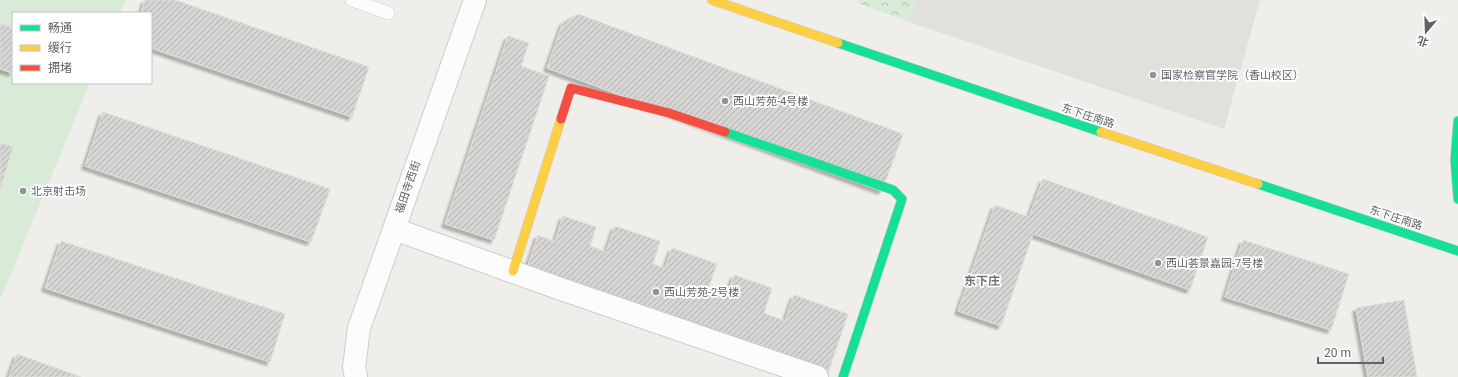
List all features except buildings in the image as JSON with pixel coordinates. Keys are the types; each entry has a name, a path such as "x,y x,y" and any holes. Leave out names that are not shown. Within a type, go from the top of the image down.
{"street":[{"name":"福田寺西街","path":"356,377 354,367 359,328 474,0"},
{"name":"东下庄南路","path":"712,0 981,92 1458,251"},
{"path":"513,271 571,88 669,113 893,190 902,199 843,377"},
{"path":"1458,121 1454,146 1455,178 1458,199"},
{"path":"394,229 558,288 817,377"}],"lane":[{"path":"352,0 388,13"}],"shaded area":[{"name":"国家检察官学院（香山校区）","path":"915,0 1260,0 1224,129 909,22"}],"green space":[{"name":"北京射击场","path":"0,0 125,0 120,12 12,12 12,84 90,84 0,300"},
{"path":"858,0 915,0 909,22 857,3"}],"traffic: fast":[{"path":"838,43 1101,132"},
{"path":"1458,121 1455,160 1458,199"},
{"path":"725,132 893,190 902,199 843,377"},
{"path":"1258,184 1458,251"}],"traffic: slow":[{"path":"712,0 838,43"},
{"path":"513,271 561,119"},
{"path":"1101,132 1258,184"}],"traffic: jam":[{"path":"561,119 571,88 669,113 725,132"}],"place":[{"name":"国家检察官学院（香山校区）","path":"1153,75"},
{"name":"西山芳苑-4号楼","path":"725,101"},
{"name":"北京射击场","path":"23,191"},
{"name":"西山荟景嘉园-7号楼","path":"1158,263"},
{"name":"西山芳苑-2号楼","path":"656,292"}],"district":[{"name":"东下庄","path":"982,281"}]}
